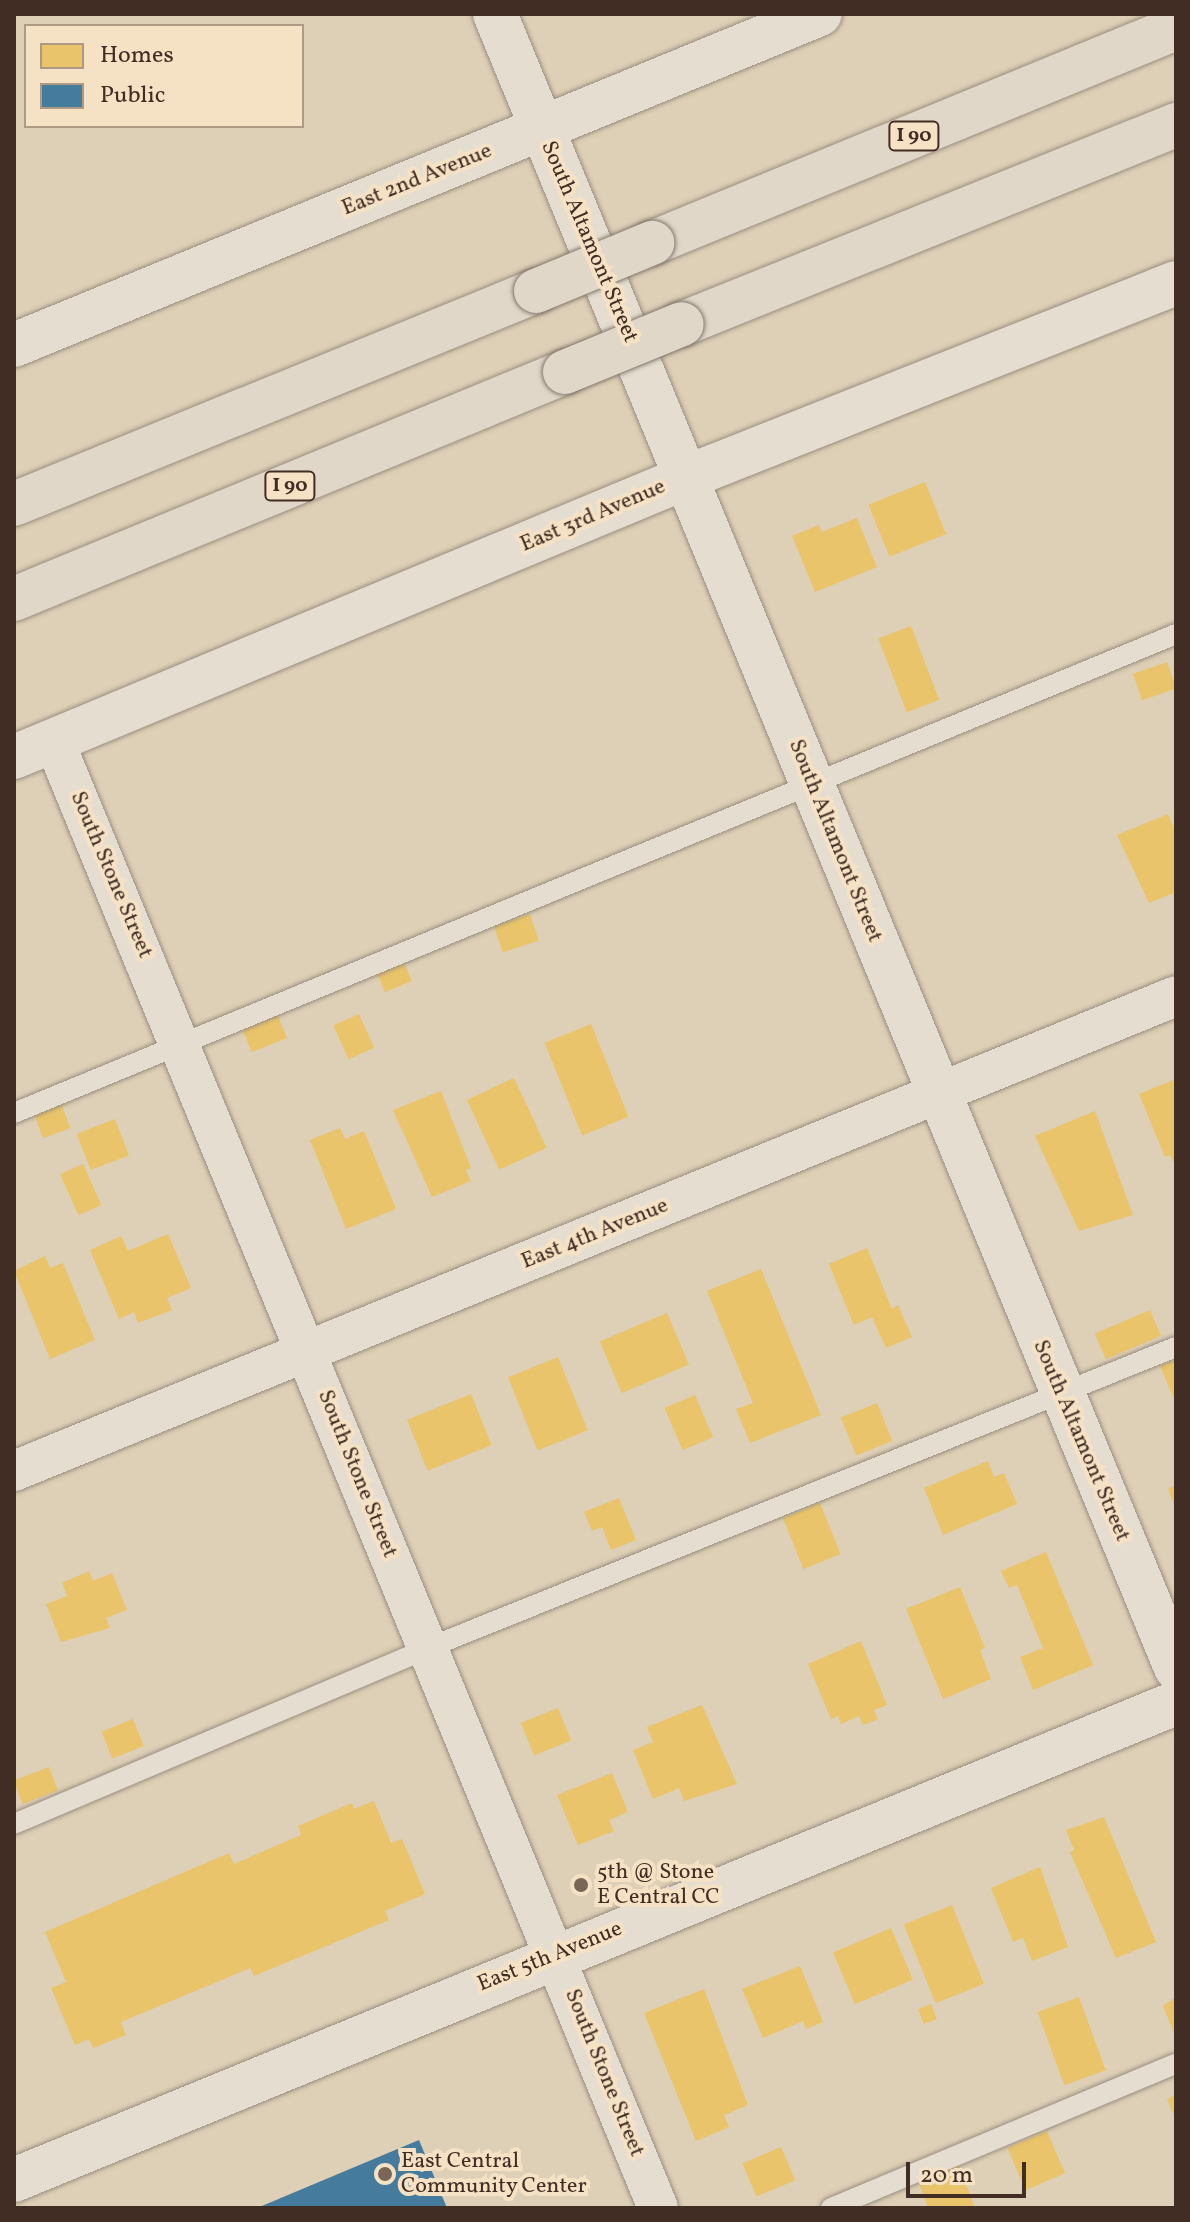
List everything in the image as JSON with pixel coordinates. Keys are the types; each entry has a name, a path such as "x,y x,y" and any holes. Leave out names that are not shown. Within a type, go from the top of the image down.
{"highway":[{"name":"I 90","path":"14,504 1176,28"},
{"name":"I 90","path":"14,599 1176,125"}],"street":[{"name":"South Altamont Street","path":"495,14 937,1094 1176,1668"},
{"name":"East 2nd Avenue","path":"14,345 820,14"},
{"name":"East 3rd Avenue","path":"14,757 687,477 1176,283"},
{"name":"South Stone Street","path":"54,741 182,1044 658,2208"},
{"name":"East 4th Avenue","path":"14,1471 1176,996"},
{"name":"East 5th Avenue","path":"14,2180 1176,1703"}],"lane":[{"path":"14,1113 1176,634"},
{"path":"14,1824 428,1648 1176,1347"},
{"path":"831,2208 1176,2064"}],"building: Homes":[{"path":"925,482 946,534 889,557 868,505"},
{"path":"857,518 877,567 815,592 792,536 819,525 822,532"},
{"path":"911,626 939,700 907,712 878,639"},
{"path":"1167,662 1176,689 1142,700 1133,674"},
{"path":"1168,814 1176,833 1176,892 1149,903 1117,835"},
{"path":"530,914 539,941 503,952 494,926"},
{"path":"402,958 412,981 385,992 375,969"},
{"path":"276,1011 287,1038 252,1052 241,1025"},
{"path":"359,1014 374,1048 348,1059 333,1025"},
{"path":"591,1024 628,1117 582,1135 545,1043"},
{"path":"514,1078 547,1148 499,1170 467,1100"},
{"path":"1176,1079 1174,1164 1170,1155 1165,1157 1139,1094"},
{"path":"441,1091 471,1168 466,1170 471,1181 432,1197 393,1110"},
{"path":"61,1103 70,1128 43,1138 34,1113"},
{"path":"1095,1111 1133,1215 1079,1231 1035,1136"},
{"path":"115,1119 129,1155 91,1170 77,1134"},
{"path":"340,1128 345,1139 364,1131 396,1209 346,1229 310,1140"},
{"path":"83,1164 101,1205 78,1215 60,1174"},
{"path":"168,1234 191,1288 167,1298 172,1310 138,1323 134,1312 119,1319 90,1250 121,1236 128,1251"},
{"path":"867,1248 892,1309 898,1305 912,1337 886,1348 872,1317 854,1325 829,1264"},
{"path":"45,1256 50,1268 63,1263 95,1340 50,1359 14,1271"},
{"path":"761,1269 821,1415 750,1443 736,1409 753,1403 707,1291"},
{"path":"1150,1310 1161,1336 1106,1359 1095,1333"},
{"path":"667,1313 689,1365 622,1393 600,1342"},
{"path":"558,1357 588,1430 538,1450 508,1377"},
{"path":"1176,1360 1176,1404 1160,1366"},
{"path":"471,1394 492,1445 428,1471 407,1420"},
{"path":"695,1395 713,1437 683,1450 665,1408"},
{"path":"877,1403 892,1441 856,1456 841,1418"},
{"path":"988,1461 994,1477 1004,1473 1017,1504 943,1535 924,1488"},
{"path":"1176,1485 1176,1509 1168,1489"},
{"path":"619,1498 636,1540 611,1550 602,1527 592,1531 584,1512"},
{"path":"820,1503 841,1554 804,1569 783,1518"},
{"path":"1046,1552 1093,1665 1033,1690 1020,1657 1043,1648 1017,1585 1009,1588 1001,1571"},
{"path":"89,1571 93,1581 112,1573 127,1610 106,1618 110,1628 61,1642 46,1604 67,1596 62,1583"},
{"path":"960,1587 985,1648 980,1650 991,1679 943,1699 906,1609"},
{"path":"861,1641 887,1705 874,1710 878,1719 863,1725 859,1716 841,1724 838,1716 831,1719 808,1664"},
{"path":"702,1705 737,1784 684,1801 679,1788 653,1799 633,1750 653,1742 647,1727"},
{"path":"558,1708 571,1740 534,1755 521,1723"},
{"path":"133,1719 144,1746 112,1759 101,1732"},
{"path":"49,1767 58,1790 22,1804 14,1780"},
{"path":"612,1773 628,1812 609,1820 614,1831 578,1845 557,1795"},
{"path":"374,1801 391,1843 402,1839 425,1894 385,1911 389,1920 254,1976 250,1968 121,2022 126,2035 93,2048 89,2039 75,2045 51,1988 66,1982 45,1932 229,1853 234,1864 301,1835 298,1826 352,1803 354,1809"},
{"path":"1104,1817 1156,1942 1116,1958 1070,1852 1074,1850 1066,1830"},
{"path":"1040,1867 1068,1947 1032,1961 1023,1938 1013,1942 991,1888"},
{"path":"952,1905 984,1984 936,2003 904,1924"},
{"path":"891,1928 913,1980 855,2004 833,1953"},
{"path":"800,1966 823,2022 806,2029 803,2021 763,2038 742,1989"},
{"path":"704,1989 748,2105 724,2115 729,2127 696,2141 644,2013"},
{"path":"1079,1997 1106,2070 1064,2085 1038,2012"},
{"path":"1176,1997 1176,2038 1163,2006"},
{"path":"931,2004 937,2019 924,2024 918,2009"},
{"path":"1176,2095 1176,2120 1167,2099"},
{"path":"1047,2131 1065,2173 1025,2190 1007,2148"},
{"path":"781,2147 795,2180 756,2197 742,2163"},
{"path":"958,2163 975,2208 928,2208 917,2178"}],"building: Public":[{"name":"East Central Community Center","path":"419,2140 447,2208 257,2208"}],"place":[{"name":"5th @ Stone E Central CC","path":"581,1885"},
{"name":"East Central Community Center","path":"385,2174"}]}
